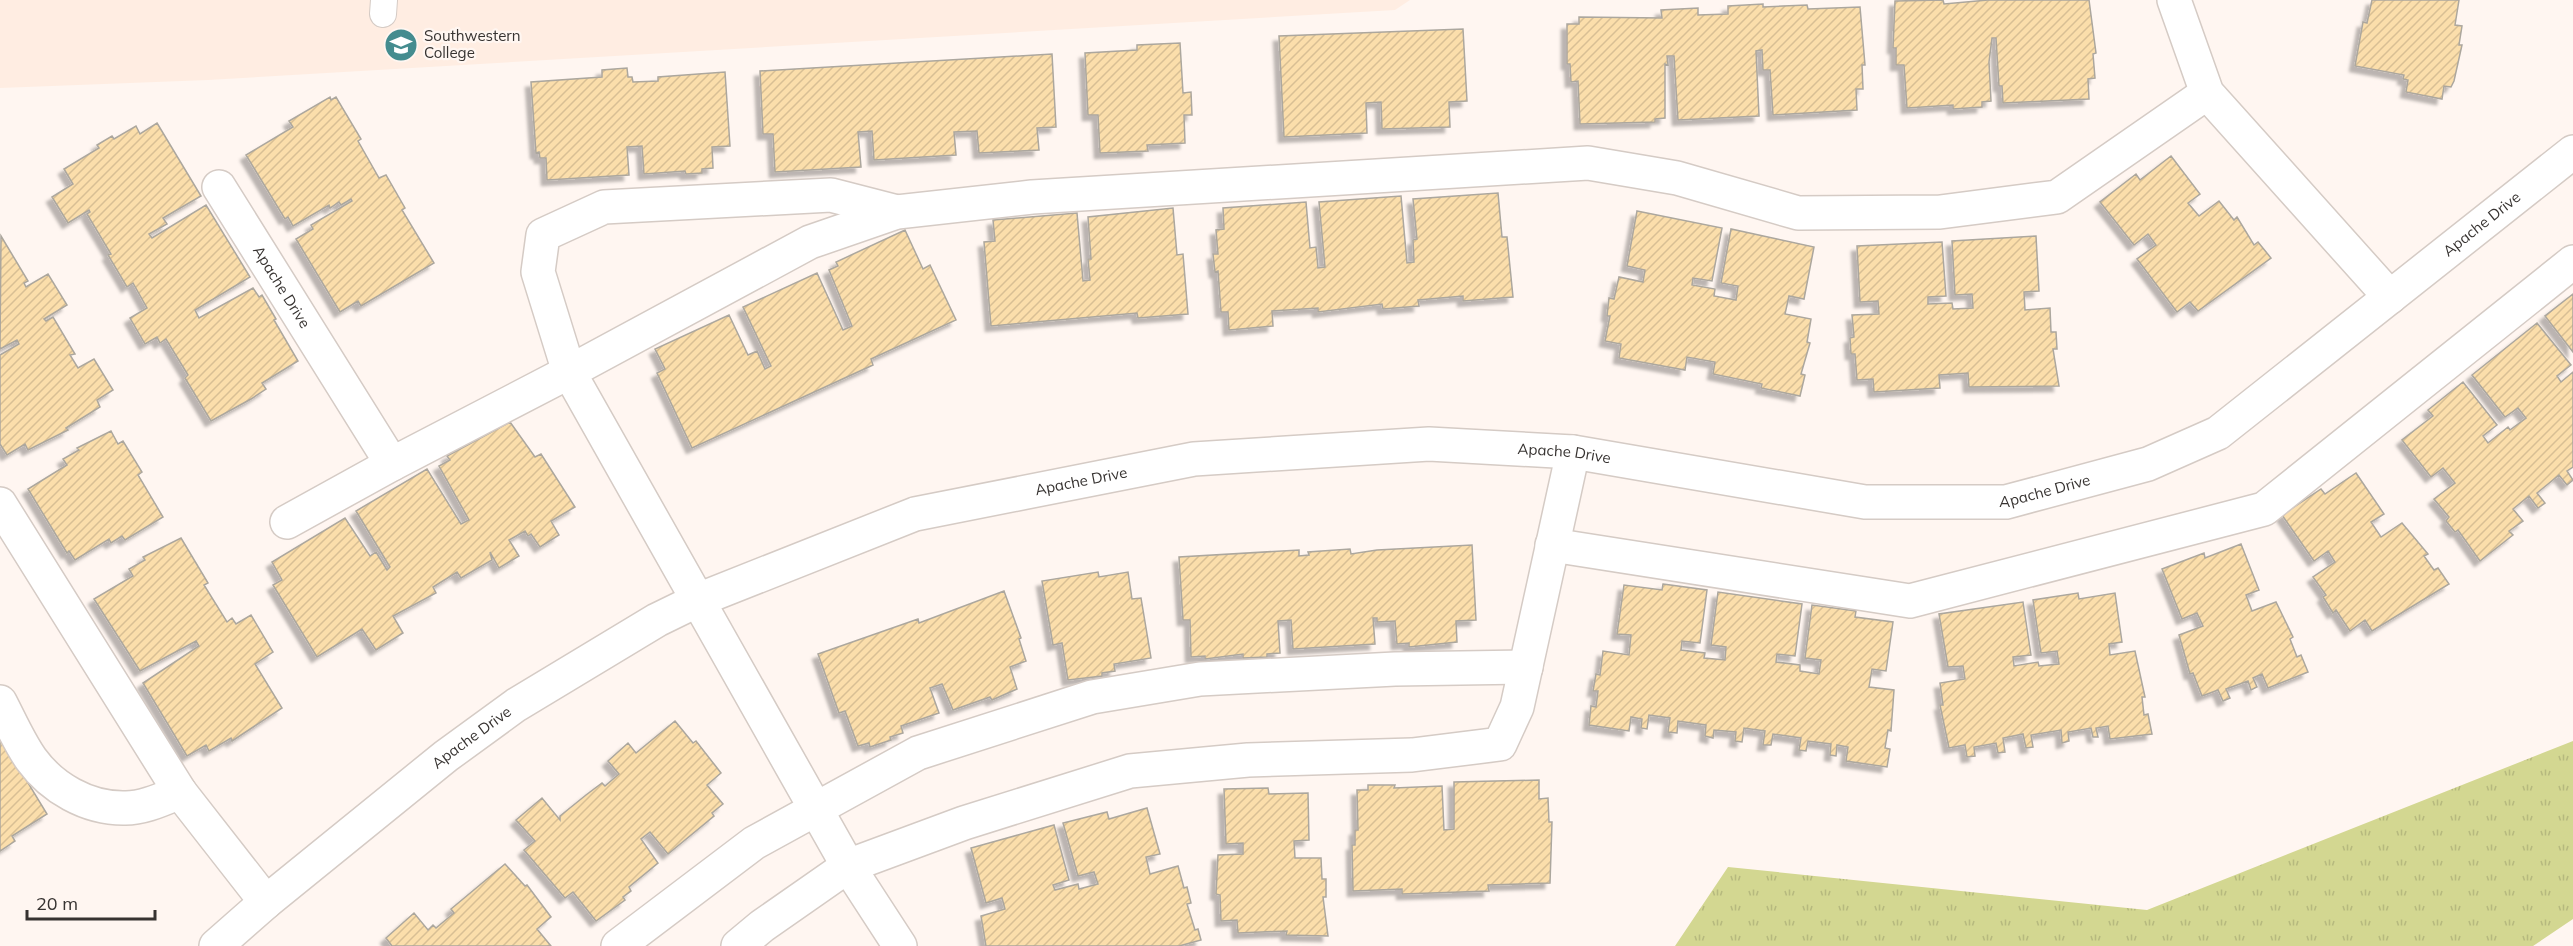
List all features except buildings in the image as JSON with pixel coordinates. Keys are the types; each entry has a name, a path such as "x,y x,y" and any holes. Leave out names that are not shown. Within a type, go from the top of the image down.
{"street":[{"path":"2174,0 2207,93 2390,297"},
{"path":"287,522 810,242 897,212 1032,197 1588,163 1677,178 1798,213 1940,213 2057,197 2207,93"},
{"name":"Apache Drive","path":"216,946 266,902 446,756 516,705 657,620 698,600 915,514 1194,459 1429,444 1573,452 1865,502 2007,502 2148,464 2218,433 2573,152"},
{"name":"Apache Drive","path":"219,187 392,464"},
{"path":"897,212 831,195 604,207 543,235 538,272 569,372 815,809 848,866 900,946"},
{"path":"1552,545 1910,601 2264,509 2573,262"},
{"path":"738,946 762,926 848,866 964,823 1130,771 1248,760 1412,755 1500,744 1517,707 1573,452"},
{"path":"0,504 180,792 266,902"},
{"path":"618,946 754,843 918,753 1092,697 1200,679 1395,669 1526,667"},
{"path":"0,702 32,760 62,790 91,802 123,808 157,802 180,792"}],"shaded area":[{"name":"Southwestern College","path":"0,0 1410,0 1395,10 208,80 0,88"}],"green space":[{"path":"2573,741 2573,919 2533,946 1675,946 1728,867 2147,910"}],"place":[{"name":"Southwestern College","path":"401,45"}]}
